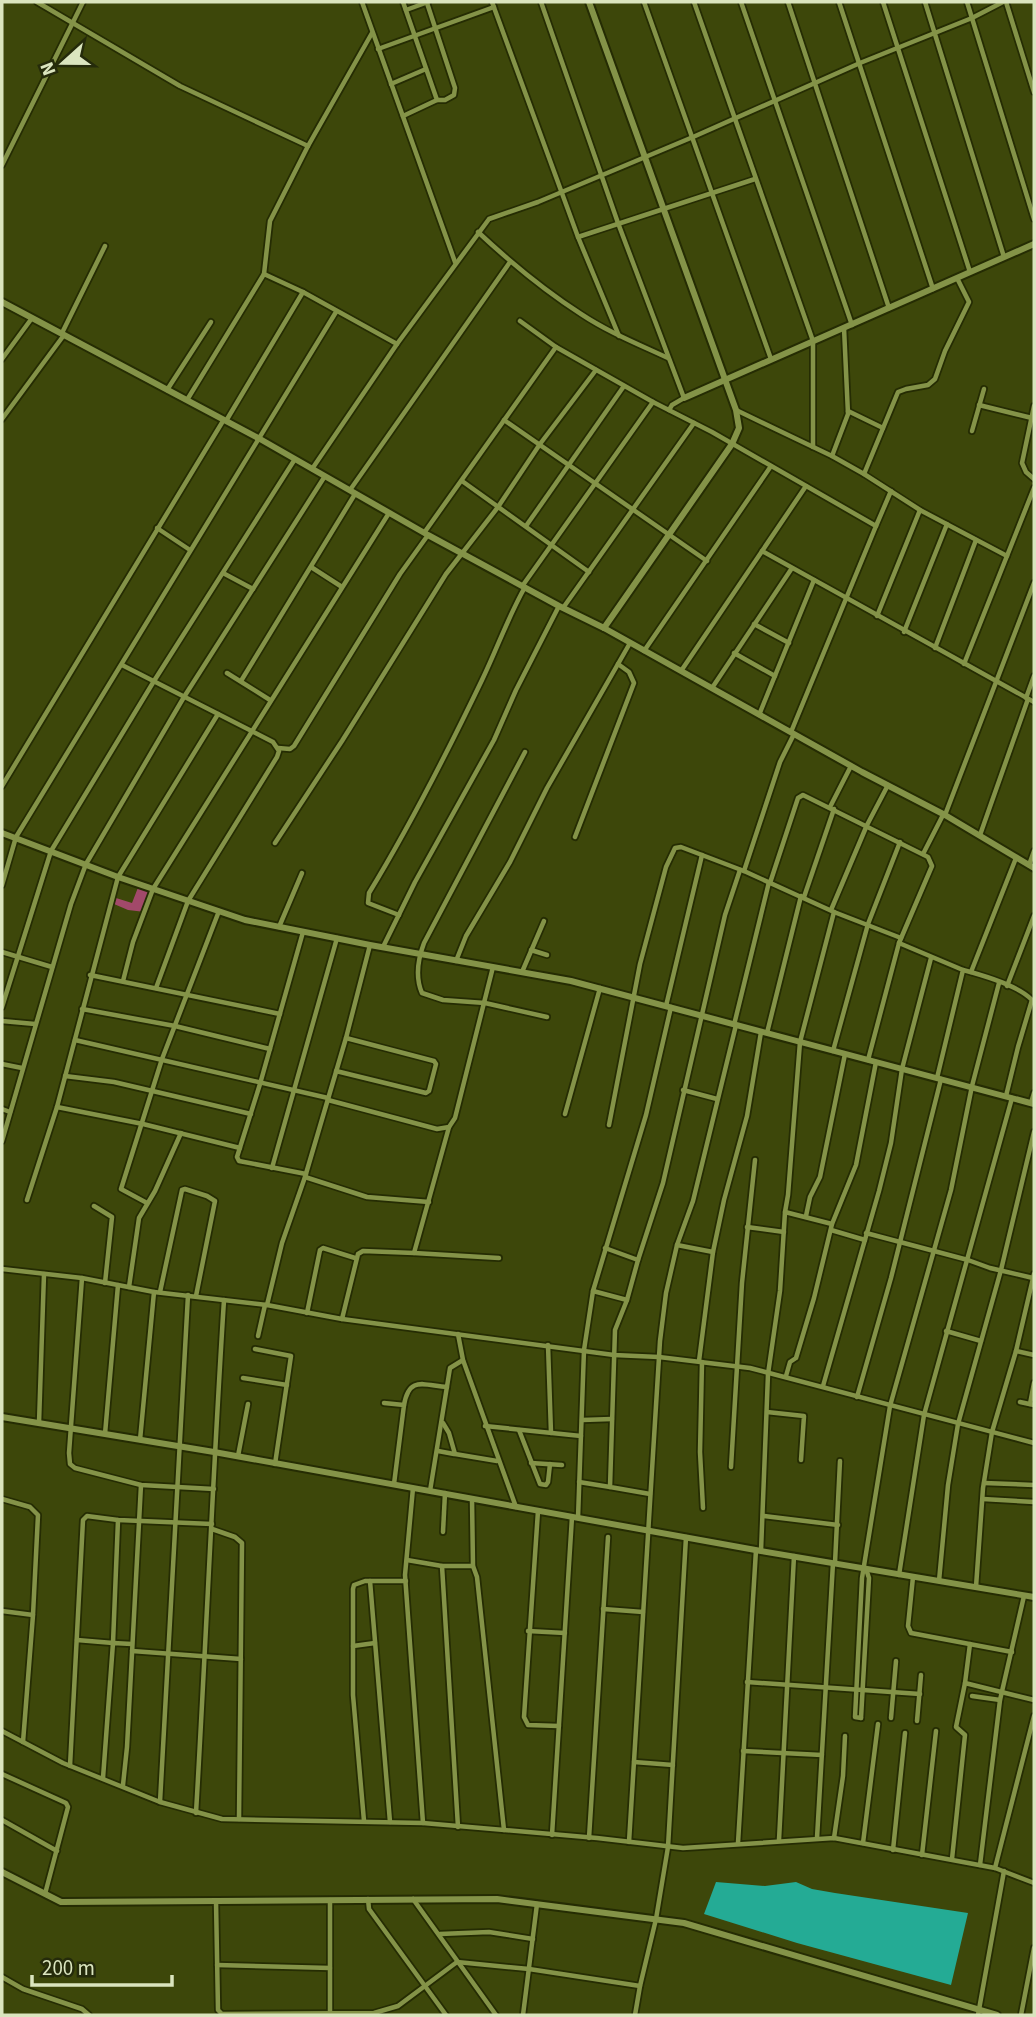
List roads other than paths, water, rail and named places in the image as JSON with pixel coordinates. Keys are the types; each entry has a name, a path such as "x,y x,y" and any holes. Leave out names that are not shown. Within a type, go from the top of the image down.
{"street":[{"path":"37,2 180,86 308,146"},
{"path":"2,165 83,2"},
{"path":"362,2 455,263"},
{"path":"403,2 437,100"},
{"path":"402,116 450,97 455,88 428,2 406,10"},
{"path":"541,2 618,223 684,398"},
{"path":"589,2 736,410 738,428 732,444 604,628"},
{"path":"644,2 772,360"},
{"path":"694,2 813,341 813,447"},
{"path":"741,2 852,326"},
{"path":"788,2 889,308"},
{"path":"839,2 933,289"},
{"path":"883,2 970,272"},
{"path":"925,2 1004,257"},
{"path":"967,2 1034,219"},
{"path":"312,469 397,344 489,219 646,157 1005,2 1034,92"},
{"path":"378,49 435,30 493,4 578,237 619,336"},
{"path":"186,401 264,274 270,221 308,146 372,32"},
{"path":"391,84 426,69"},
{"path":"578,237 755,179"},
{"path":"478,232 510,262 581,314 619,336 669,358"},
{"path":"669,410 684,398 1034,244"},
{"path":"2,419 63,334 105,246"},
{"path":"241,681 311,567 352,492 510,262"},
{"path":"264,274 303,292 397,344"},
{"path":"864,474 898,392 928,385 935,379 945,351 969,302 957,278"},
{"path":"2,786 303,292"},
{"path":"2,302 260,439 426,534 604,628 944,815 1032,867 1034,851"},
{"path":"2,886 16,837 336,312"},
{"path":"2,359 32,318"},
{"path":"520,321 556,347 624,387 694,423 876,526"},
{"path":"167,390 211,322"},
{"path":"832,456 848,411 844,328"},
{"path":"278,748 294,746 426,534 556,347"},
{"path":"275,843 446,574 498,507 540,444 596,370"},
{"path":"526,526 624,387"},
{"path":"972,431 984,389"},
{"path":"399,915 368,903 369,893 440,767 524,586 653,402"},
{"path":"979,405 1032,418"},
{"path":"1034,406 1023,463 1034,479"},
{"path":"736,410 832,456 920,510 1007,556"},
{"path":"848,411 883,428"},
{"path":"504,420 707,562"},
{"path":"383,947 494,740 516,690 561,607 589,572 694,423"},
{"path":"2,1007 51,851 154,681 295,459"},
{"path":"644,651 771,466"},
{"path":"2,1141 52,967 86,864 184,697 325,476"},
{"path":"462,480 589,572"},
{"path":"681,672 806,486"},
{"path":"964,664 1034,488"},
{"path":"610,1487 617,1322 627,1300 663,1183 731,893 742,870 780,762 891,491"},
{"path":"877,616 920,510"},
{"path":"123,981 133,942 153,889 389,513"},
{"path":"904,632 947,524"},
{"path":"157,528 190,550"},
{"path":"935,648 976,540"},
{"path":"762,551 1034,702"},
{"path":"311,567 342,587"},
{"path":"712,689 792,568"},
{"path":"223,573 253,589"},
{"path":"759,715 814,580"},
{"path":"923,854 944,815 1034,583"},
{"path":"754,624 789,643"},
{"path":"456,961 466,936 510,862 547,788 630,643"},
{"path":"734,653 775,676"},
{"path":"575,837 634,683 629,672 618,664"},
{"path":"121,665 273,742 278,748 277,757 188,901 156,988"},
{"path":"227,673 270,700"},
{"path":"980,835 1034,676"},
{"path":"27,1199 57,1107 118,877 218,715"},
{"path":"525,752 475,850 438,914 420,954 417,982 422,993 443,1000 485,1003 547,1017"},
{"path":"703,1507 700,1452 701,1362 713,1252 747,1116 764,1033 802,896 832,808 851,766"},
{"path":"738,1843 747,1682 758,1550 764,1516 768,1374 780,1291 800,1042 833,911 867,825 888,785"},
{"path":"629,1842 647,1529 666,1293 677,1245 693,1200 769,882 798,798 806,794 923,854 930,859 932,866 900,940 872,1061 856,1165 832,1227 796,1358 790,1362 786,1376"},
{"path":"2,833 118,877 245,920 600,988 1033,1104 1034,1093"},
{"path":"833,1051 868,924 900,842"},
{"path":"609,1125 633,997 666,867 675,848 681,847 742,870 868,924 931,958 1007,986 1033,999 968,1260 924,1415 899,1575"},
{"path":"552,1835 565,1633 579,1482 584,1350 593,1292 646,1115 702,855"},
{"path":"971,972 1016,858"},
{"path":"279,927 302,873"},
{"path":"147,1203 121,1189 162,1059 220,910"},
{"path":"1007,986 1034,916"},
{"path":"522,972 544,921"},
{"path":"303,932 237,1157 239,1161 306,1175 367,1197 429,1202"},
{"path":"272,1168 337,939"},
{"path":"258,1336 282,1245 306,1175 346,1038 370,945"},
{"path":"531,950 547,955"},
{"path":"2,952 52,967"},
{"path":"824,1386 891,1143 902,1069 931,958"},
{"path":"414,1253 449,1127 455,1118 493,967"},
{"path":"857,1397 900,1242 963,970"},
{"path":"90,975 280,1014"},
{"path":"860,1690 855,1717 861,1718 862,1578 866,1568 890,1406 951,1190 972,1086 999,983"},
{"path":"565,1114 600,988"},
{"path":"82,1009 174,1026 270,1049"},
{"path":"2,1021 35,1024"},
{"path":"336,1071 426,1093 429,1091 436,1064 434,1060 346,1038"},
{"path":"75,1040 328,1099 436,1129 449,1127"},
{"path":"806,1216 810,1197 820,1177 845,1054"},
{"path":"2,1064 22,1068"},
{"path":"65,1076 114,1082 251,1114"},
{"path":"683,1090 718,1099"},
{"path":"57,1107 143,1124 240,1148"},
{"path":"2,1110 10,1112"},
{"path":"939,1581 948,1485 958,1424 1001,1270 1034,1132"},
{"path":"129,1287 139,1217 155,1191 181,1133"},
{"path":"731,1467 747,1227 755,1160"},
{"path":"140,1440 157,1292 182,1190 185,1189 215,1201 196,1296"},
{"path":"94,1206 112,1217 105,1283"},
{"path":"785,1212 806,1216 866,1237 900,1242 1001,1270 1034,1276 992,1432 982,1499 976,1588"},
{"path":"747,1227 784,1232"},
{"path":"677,1245 713,1252"},
{"path":"307,1313 320,1250 323,1248 355,1258"},
{"path":"605,1248 638,1261"},
{"path":"342,1319 355,1258 362,1251 499,1258"},
{"path":"2,1269 266,1305 342,1319 614,1355 659,1357 754,1368 768,1374 786,1376 1034,1443"},
{"path":"39,1423 44,1275"},
{"path":"82,1279 68,1460 70,1464 75,1468 141,1485 214,1489"},
{"path":"105,1435 118,1285"},
{"path":"593,1292 627,1300"},
{"path":"160,1802 188,1295"},
{"path":"196,1813 224,1300"},
{"path":"946,1331 981,1341"},
{"path":"458,1334 463,1360 485,1426 516,1507"},
{"path":"548,1345 551,1433"},
{"path":"255,1349 290,1356 275,1464"},
{"path":"1016,1350 1034,1356"},
{"path":"430,1491 450,1368 463,1360"},
{"path":"243,1378 287,1385"},
{"path":"1020,1402 1032,1405 1034,1382"},
{"path":"394,1484 407,1392 415,1385 447,1387"},
{"path":"384,1403 404,1405"},
{"path":"238,1456 248,1404"},
{"path":"767,1412 804,1416 801,1460"},
{"path":"2,1417 72,1427 105,1435 238,1456 575,1518 1034,1597"},
{"path":"582,1420 612,1419"},
{"path":"443,1423 455,1454"},
{"path":"485,1426 581,1436"},
{"path":"519,1430 540,1484 548,1482 550,1464"},
{"path":"438,1451 498,1462"},
{"path":"817,1838 840,1461"},
{"path":"531,1463 562,1465"},
{"path":"579,1482 650,1494"},
{"path":"984,1483 1034,1485"},
{"path":"122,1785 141,1485"},
{"path":"413,1488 406,1581 423,1823"},
{"path":"443,1532 445,1493"},
{"path":"472,1498 473,1566 477,1577 503,1830"},
{"path":"2,1499 30,1507 38,1515 23,1742"},
{"path":"982,1499 1034,1502"},
{"path":"537,1511 528,1631 526,1723 559,1726"},
{"path":"70,1766 83,1520 87,1516 212,1527 242,1543 239,1819"},
{"path":"764,1516 838,1525"},
{"path":"103,1778 113,1643 118,1520"},
{"path":"589,1838 608,1536"},
{"path":"635,2015 656,1919 668,1847 686,1536"},
{"path":"779,1840 794,1556"},
{"path":"407,1560 442,1566 473,1566"},
{"path":"442,1566 458,1827"},
{"path":"913,1577 909,1631 1012,1652"},
{"path":"370,1581 390,1822"},
{"path":"364,1821 355,1727 353,1589 357,1582 406,1581"},
{"path":"980,1865 1000,1700 1024,1596"},
{"path":"603,1609 643,1612"},
{"path":"2,1611 33,1615"},
{"path":"528,1631 565,1633"},
{"path":"77,1640 132,1644"},
{"path":"353,1646 375,1643"},
{"path":"952,1859 965,1735 956,1727 971,1644"},
{"path":"132,1651 241,1659"},
{"path":"891,1718 896,1661"},
{"path":"917,1721 921,1675"},
{"path":"747,1682 920,1694"},
{"path":"965,1683 1034,1700"},
{"path":"972,1696 1000,1700"},
{"path":"995,1868 1034,1716"},
{"path":"863,1843 878,1724"},
{"path":"2,1731 70,1766 160,1802 222,1819 423,1823 668,1847 834,1838 995,1868 1034,1883"},
{"path":"922,1855 936,1731"},
{"path":"893,1850 905,1733"},
{"path":"834,1838 843,1776 845,1736"},
{"path":"743,1751 822,1755"},
{"path":"634,1762 673,1765"},
{"path":"2,1774 66,1803 69,1810 45,1895"},
{"path":"2,1820 57,1851"},
{"path":"979,2013 1004,1871"},
{"path":"2,1872 61,1902 497,1899 684,1923 979,2013 997,2015"},
{"path":"330,1899 330,2014"},
{"path":"368,1899 369,1909 446,2015"},
{"path":"412,1899 440,1934 496,2015"},
{"path":"216,1901 219,2013 374,2013 398,2006 457,1962 529,1969 640,1986"},
{"path":"523,2015 537,1904"},
{"path":"440,1934 489,1932 533,1939"},
{"path":"1021,2015 1034,1948"},
{"path":"217,1965 330,1968"},
{"path":"2,1977 23,1989 82,2009 89,2015"}],"water":[{"path":"716,1882 765,1886 796,1882 812,1889 968,1913 951,1985 797,1943 704,1914"}]}
